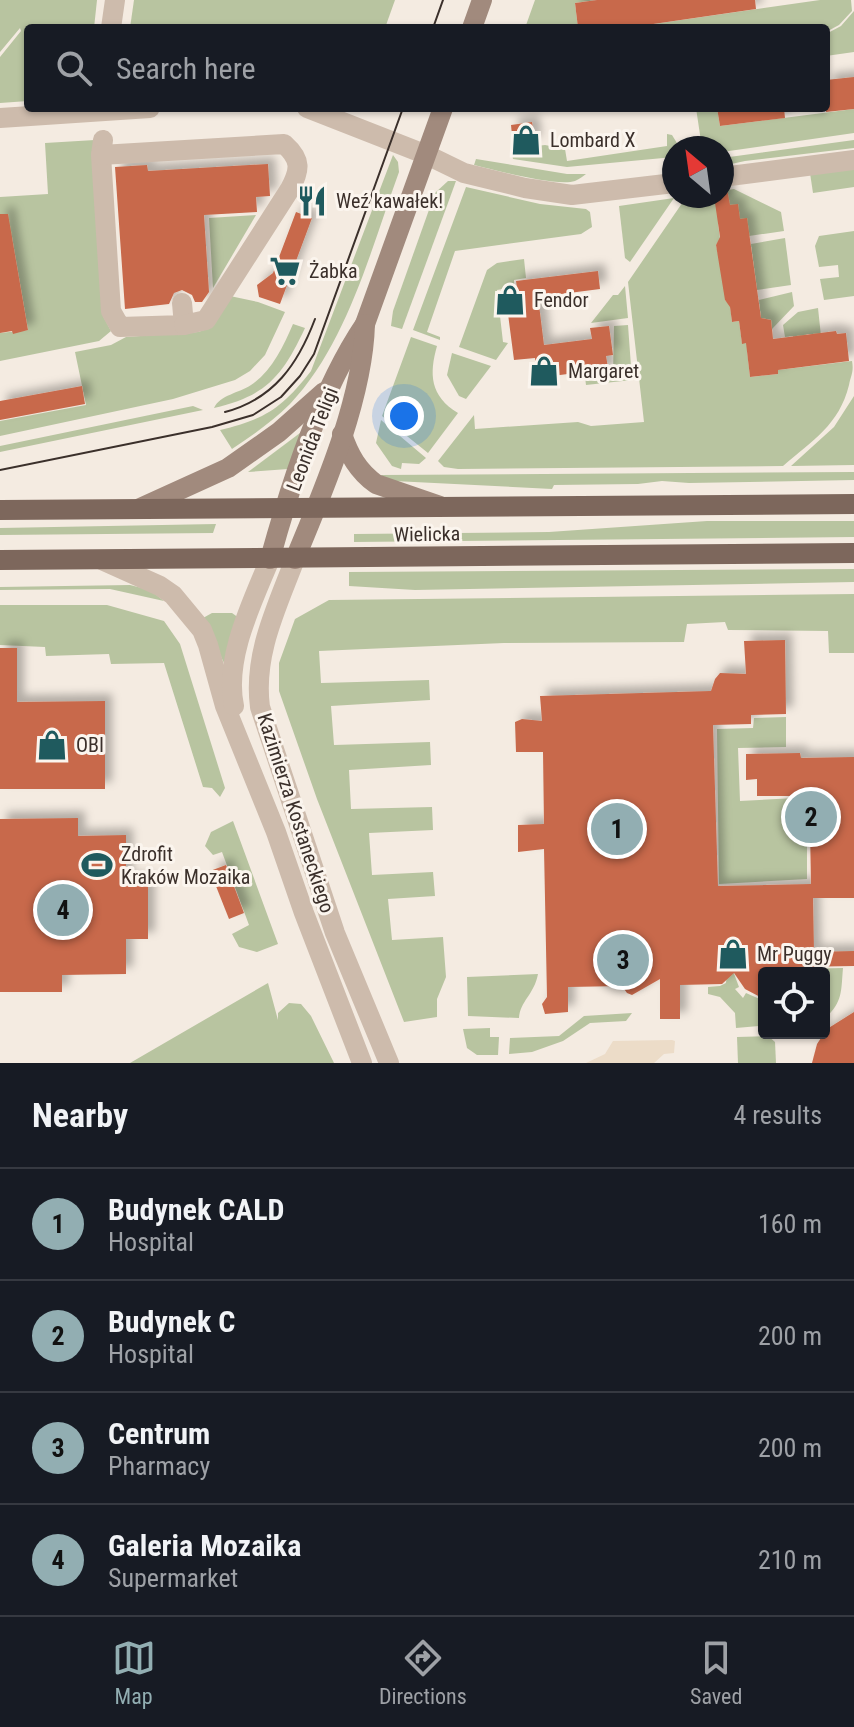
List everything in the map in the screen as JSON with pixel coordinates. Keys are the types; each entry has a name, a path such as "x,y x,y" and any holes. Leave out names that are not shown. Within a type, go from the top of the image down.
{"main road":[{"name":"Wielicka","path":"0,510 854,504"},
{"name":"Wielicka","path":"0,560 854,553"}],"street":[{"path":"112,24 115,0"},
{"path":"473,24 482,0"},
{"path":"0,118 64,112"},
{"path":"317,112 427,155 464,173 559,194 600,193 662,185"},
{"name":"Leonida Teligi","path":"270,559 284,509 346,352 365,324 442,112"},
{"path":"284,144 296,156 299,169 294,182 206,320 184,325 120,327 111,311 102,148 284,144"},
{"path":"734,175 854,160"},
{"path":"182,303 184,325"},
{"name":"Leonida Teligi","path":"295,559 342,434 365,355 365,324"},
{"path":"138,509 228,468 301,415 333,384"},
{"path":"342,434 349,453 369,479 444,507"},
{"name":"Kazimierza Kostaneckiego","path":"243,749 232,696 232,667 252,602 270,559"},
{"name":"Kazimierza Kostaneckiego","path":"295,559 261,652 258,670 260,707 335,933 389,1063"},
{"name":"Kazimierza Kostaneckiego","path":"102,560 173,595 192,615 208,645 225,706 276,832 362,1063"}],"green space":[{"path":"0,0 97,0 94,24 24,24 24,101 0,103 0,57 21,31 20,28 0,52"},
{"path":"134,0 395,0 386,24 131,24"},
{"path":"535,0 596,0 575,3 578,24 526,24"},
{"path":"820,0 851,0 852,11 830,30 830,24 654,24"},
{"path":"854,11 854,52 830,55 830,32 841,26"},
{"path":"854,109 854,133 734,150 734,136 700,136 697,112 718,112 720,126"},
{"path":"95,140 103,316 111,331 99,341 0,361 0,333 28,330 12,238 0,240 0,197 48,194 45,143"},
{"path":"854,140 854,148 734,163 734,156"},
{"path":"545,145 565,149 567,161 662,147 662,158 567,167 513,159 511,149"},
{"path":"393,155 399,172 355,294 327,353 290,404 232,449 220,430 272,410 311,371"},
{"path":"476,159 567,174 586,174 575,181 541,180 474,165"},
{"path":"854,167 854,187 813,193 810,173"},
{"path":"448,181 456,181 402,329 391,326 393,311 435,193"},
{"path":"466,187 540,204 586,209 590,212 592,227 581,234 455,251 427,332 440,337 440,340 413,330"},
{"path":"734,189 781,212 784,231 749,236 718,223 720,239 716,245 727,294 725,300 730,305 732,322 739,321 742,343 755,342 747,350 750,377 778,374 778,370 852,361 852,373 839,411 814,439 783,466 458,469 444,467 438,461 474,415 475,429 578,422 591,426 644,422 628,282 679,208 734,208"},
{"path":"662,200 662,208 667,208 630,262 625,258 619,206"},
{"path":"256,215 213,288 209,218"},
{"path":"854,231 854,296 824,300 820,279 839,277 838,265 819,267 815,246 819,236"},
{"path":"785,238 791,285 757,290 751,244"},
{"path":"524,259 526,278 514,280 514,287 497,290 503,342 508,343 496,360 459,347 487,270 497,263"},
{"path":"625,286 628,318 591,323 613,295 618,295"},
{"path":"792,292 794,306 772,329 771,320 761,318 759,300"},
{"path":"230,296 285,312 265,355 250,371 235,380 173,399 0,436 0,421 86,405 75,352 111,345 126,337 204,330"},
{"path":"818,308 821,336 808,334 793,340 793,336 785,337 783,325 798,312"},
{"path":"293,324 305,328 281,371 260,390 214,408 225,397 251,385 265,373 281,350"},
{"path":"628,325 632,380 586,385 585,377 613,375 614,326"},
{"path":"411,337 437,346 433,366 434,384 442,399 458,413 428,453 382,416"},
{"path":"452,353 491,366 466,399 459,396 447,375"},
{"path":"854,396 854,465 791,466 834,427"},
{"path":"193,406 203,410 0,452 0,446"},
{"path":"381,420 426,458 419,464 402,463 401,469 392,466 376,443"},
{"path":"300,433 288,469 248,472"},
{"path":"854,472 854,480 662,481 554,485 552,489 394,481 380,475"},
{"path":"707,521 854,521 854,537 354,542 354,534 549,532"},
{"path":"216,524 213,533 0,535 0,528"},
{"path":"854,569 854,582 415,590 349,586 349,572"},
{"path":"130,585 150,590 164,601 110,589 0,590 0,587"},
{"path":"854,594 854,653 829,653 828,631 728,630 725,622 687,624 684,642 504,643 319,651 321,683 429,680 430,700 331,706 334,745 430,742 431,765 349,770 351,809 432,807 433,830 369,833 372,875 433,872 435,896 388,899 392,940 443,937 446,977 437,999 437,1017 404,1022 317,799 279,691 279,663 295,619 329,600"},
{"path":"0,605 107,605 164,621 180,644 225,788 220,797 212,788 203,787 164,663 111,664 109,654 46,656 45,647 0,645"},
{"path":"212,613 232,613 239,618 224,663 203,618"},
{"path":"786,717 786,747 738,748 740,801 796,798 797,831 807,831 807,879 719,884 717,729 753,728 754,718"},
{"path":"233,821 278,944 257,952 239,947 232,934 249,925 222,852 213,855 205,846 211,832"},
{"path":"830,968 843,968 838,1002 830,1013"},
{"path":"727,971 733,971 739,987 735,989 743,998 746,993 758,998 758,1026 736,1028 735,1013 720,997 708,994 708,987 726,983"},
{"path":"538,974 519,1018 468,1016 467,977"},
{"path":"268,983 278,1020 278,1013 289,1003 301,1004 311,1016 334,1063 130,1063"},
{"path":"632,1013 626,1021 590,1023 563,1041 532,1052 509,1054 510,1038 559,1036 584,1016"},
{"path":"490,1028 490,1037 499,1037 498,1055 477,1055 467,1048 463,1029"},
{"path":"737,1037 772,1039 775,1042 776,1063 738,1063"}],"shaded area":[{"path":"613,1041 675,1041 674,1053 664,1054 654,1063 586,1063 605,1054"}],"building":[{"path":"597,0 755,0 756,9 653,24 578,24 575,3"},
{"path":"854,77 854,109 830,112 830,80"},
{"path":"718,112 784,112 785,118 720,126"},
{"path":"532,122 535,143 524,144 512,135 511,125"},
{"path":"268,164 270,196 256,197 257,212 204,215 209,292 202,302 195,302 192,295 182,290 174,293 169,304 125,309 115,167 147,165 148,171"},
{"path":"734,204 738,204 740,219 747,218 761,318 771,320 773,339 836,331 837,334 846,333 849,361 778,370 778,374 750,377 746,343 742,344 739,321 732,322 730,307 725,300 716,245 720,237 716,208 734,208"},
{"path":"296,212 312,218 280,304 259,297 257,285 273,273"},
{"path":"0,214 8,214 28,330 13,334 12,331 0,333"},
{"path":"598,271 600,289 538,297 544,345 592,339 590,328 609,326 613,355 606,356 609,373 584,376 583,372 537,378 535,358 514,360 508,314 504,315 500,291 517,288 516,281"},
{"path":"82,386 85,404 0,420 0,401"},
{"path":"785,640 786,714 751,715 751,724 713,725 718,886 811,884 810,829 800,830 799,796 757,796 757,779 746,780 746,754 800,753 801,758 854,757 854,898 813,898 814,952 854,951 854,966 758,967 758,996 745,989 734,973 722,984 680,985 680,1019 660,1019 660,979 632,995 622,986 568,987 568,1012 545,1014 542,1004 547,997 544,849 518,852 518,825 544,824 543,752 516,752 515,722 522,719 542,721 540,696 711,691 720,673 746,674 744,641"},
{"name":"OBI","path":"0,648 17,648 17,702 105,701 105,789 0,789"},
{"path":"78,818 78,836 126,835 126,880 148,880 148,939 126,939 126,974 62,975 62,992 0,992 0,819"},
{"path":"226,865 244,913 229,919 210,871"},
{"path":"854,1012 854,1063 812,1063 820,1039 830,1039 830,1027"}],"tram line":[{"path":"434,24 443,0"},
{"path":"0,470 212,427 253,415 281,397 314,354 402,112"},
{"path":"225,412 257,398 282,378 301,351 315,319"}],"place":[{"name":"Lombard X","path":"526,140"},
{"name":"Weź kawałek!","path":"312,201"},
{"name":"Żabka","path":"285,271"},
{"name":"Fendor","path":"510,300"},
{"name":"Margaret","path":"544,371"},
{"name":"OBI","path":"52,745"},
{"name":"Budynek C","path":"811,817"},
{"name":"Budynek CALD","path":"617,829"},
{"name":"Zdrofit Kraków Mozaika","path":"97,865"},
{"name":"Galeria Mozaika","path":"63,910"},
{"name":"Mr Puggy","path":"733,954"},
{"name":"Centrum","path":"623,960"}]}
